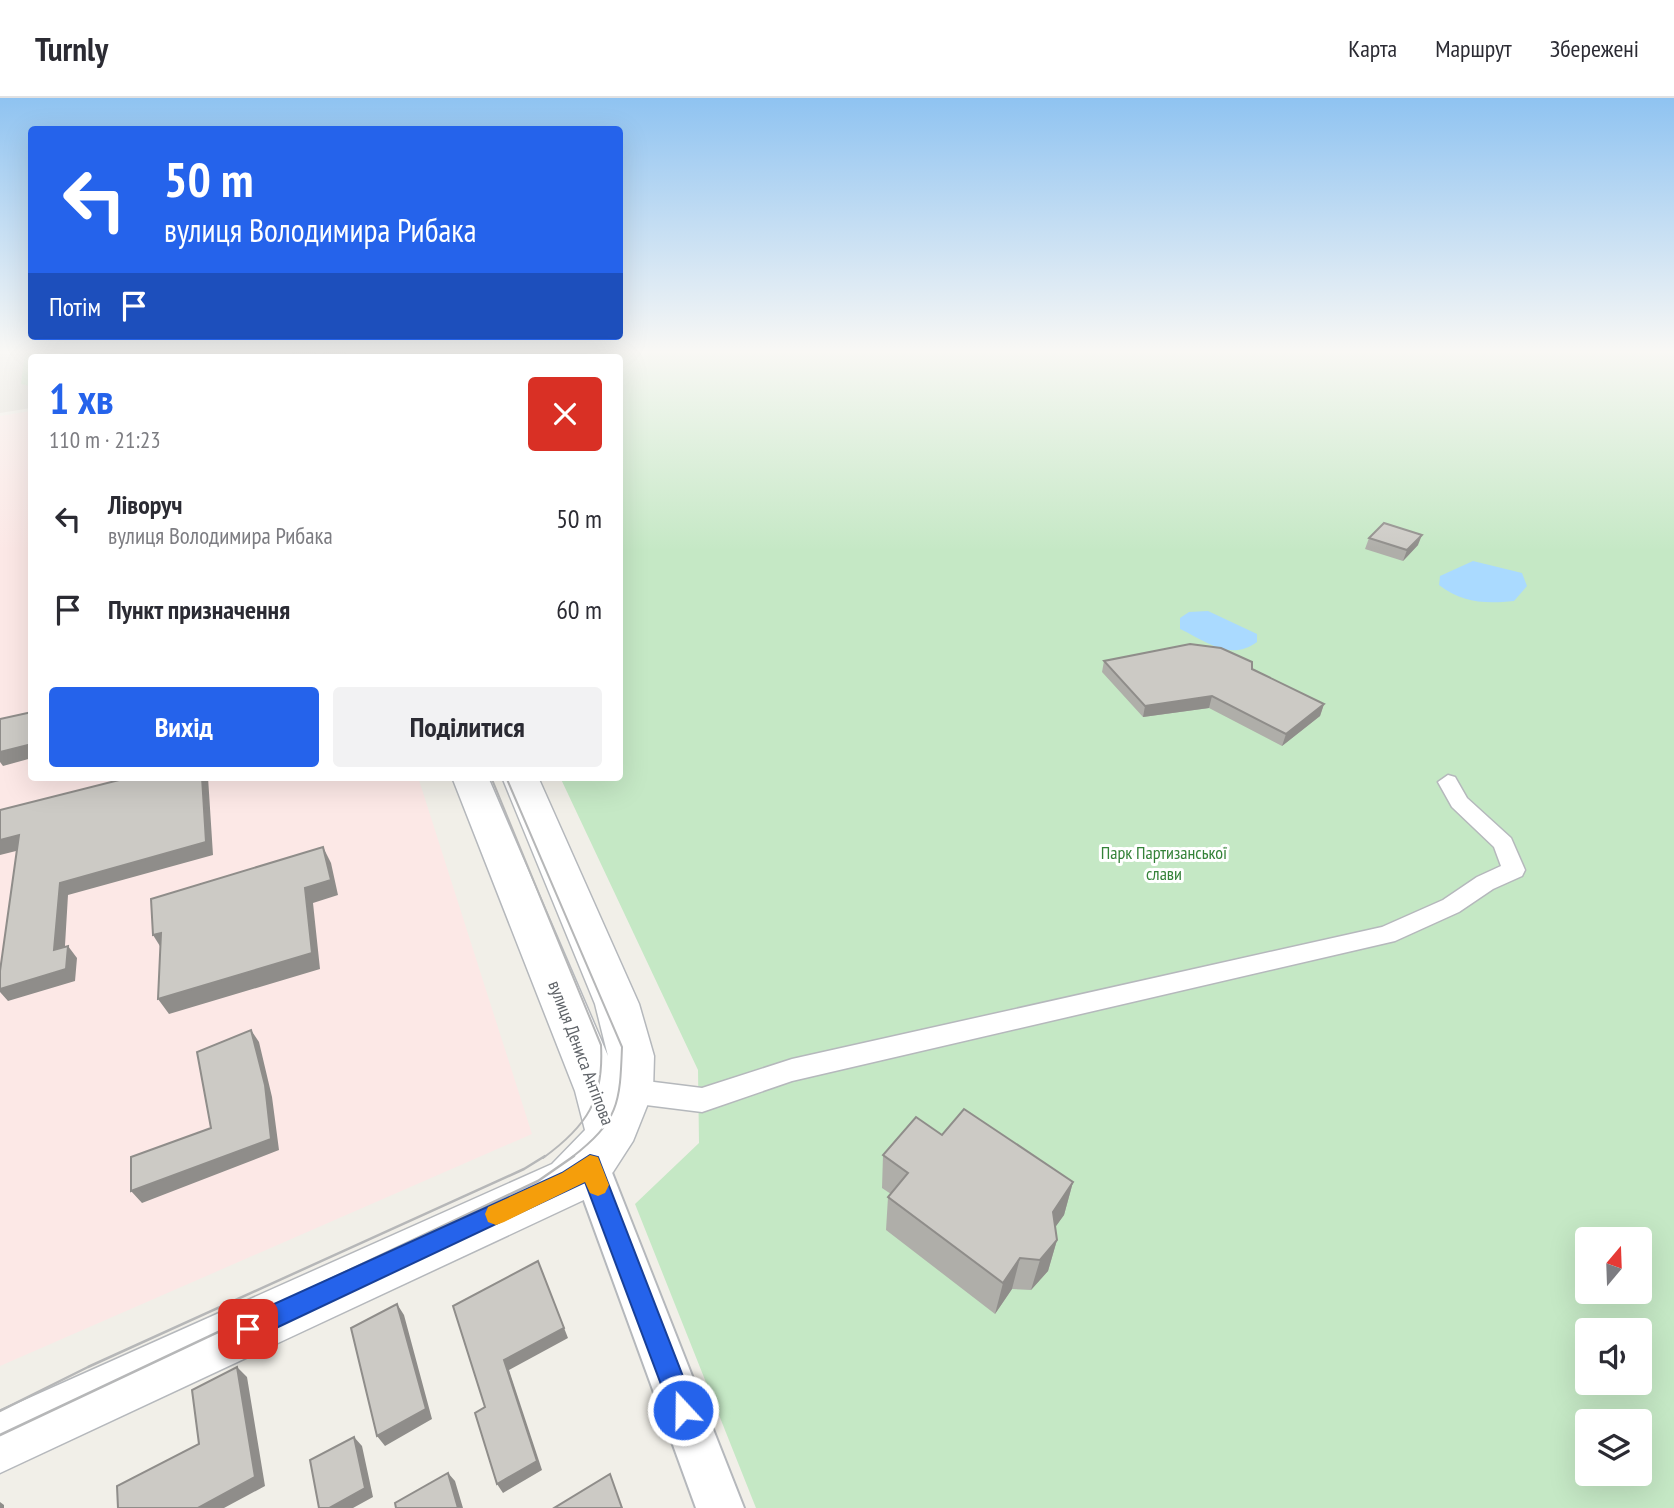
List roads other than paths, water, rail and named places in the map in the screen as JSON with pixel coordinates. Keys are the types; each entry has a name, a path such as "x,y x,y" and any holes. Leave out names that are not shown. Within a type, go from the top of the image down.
{"street":[{"name":"вулиця Дениса Антіпова","path":"472,781 599,1091 610,1130"},
{"name":"вулиця Дениса Антіпова","path":"522,781 612,995 632,1054 610,1130"},
{"path":"0,1442 570,1181 610,1130 804,1067 1387,935 1451,906 1485,883 1514,870 1503,843 1459,802 1448,782"},
{"path":"610,1130 720,1508"}],"water":[{"path":"1473,561 1522,573 1527,586 1514,601 1493,602 1465,599 1439,585 1440,576"},
{"path":"1208,611 1257,634 1257,642 1247,648 1228,650 1218,648 1180,629 1180,618 1189,612"}],"tram line":[{"path":"493,781 601,1045 599,1081 590,1110 571,1135 543,1158"},
{"path":"508,781 622,1047 620,1083 614,1110 599,1133 571,1158"},
{"path":"0,1411 88,1367 524,1169 545,1156"},
{"path":"0,1435 538,1181 574,1156"}],"park label":[{"name":"Парк Партизанської слави","path":"1164,863"}]}
